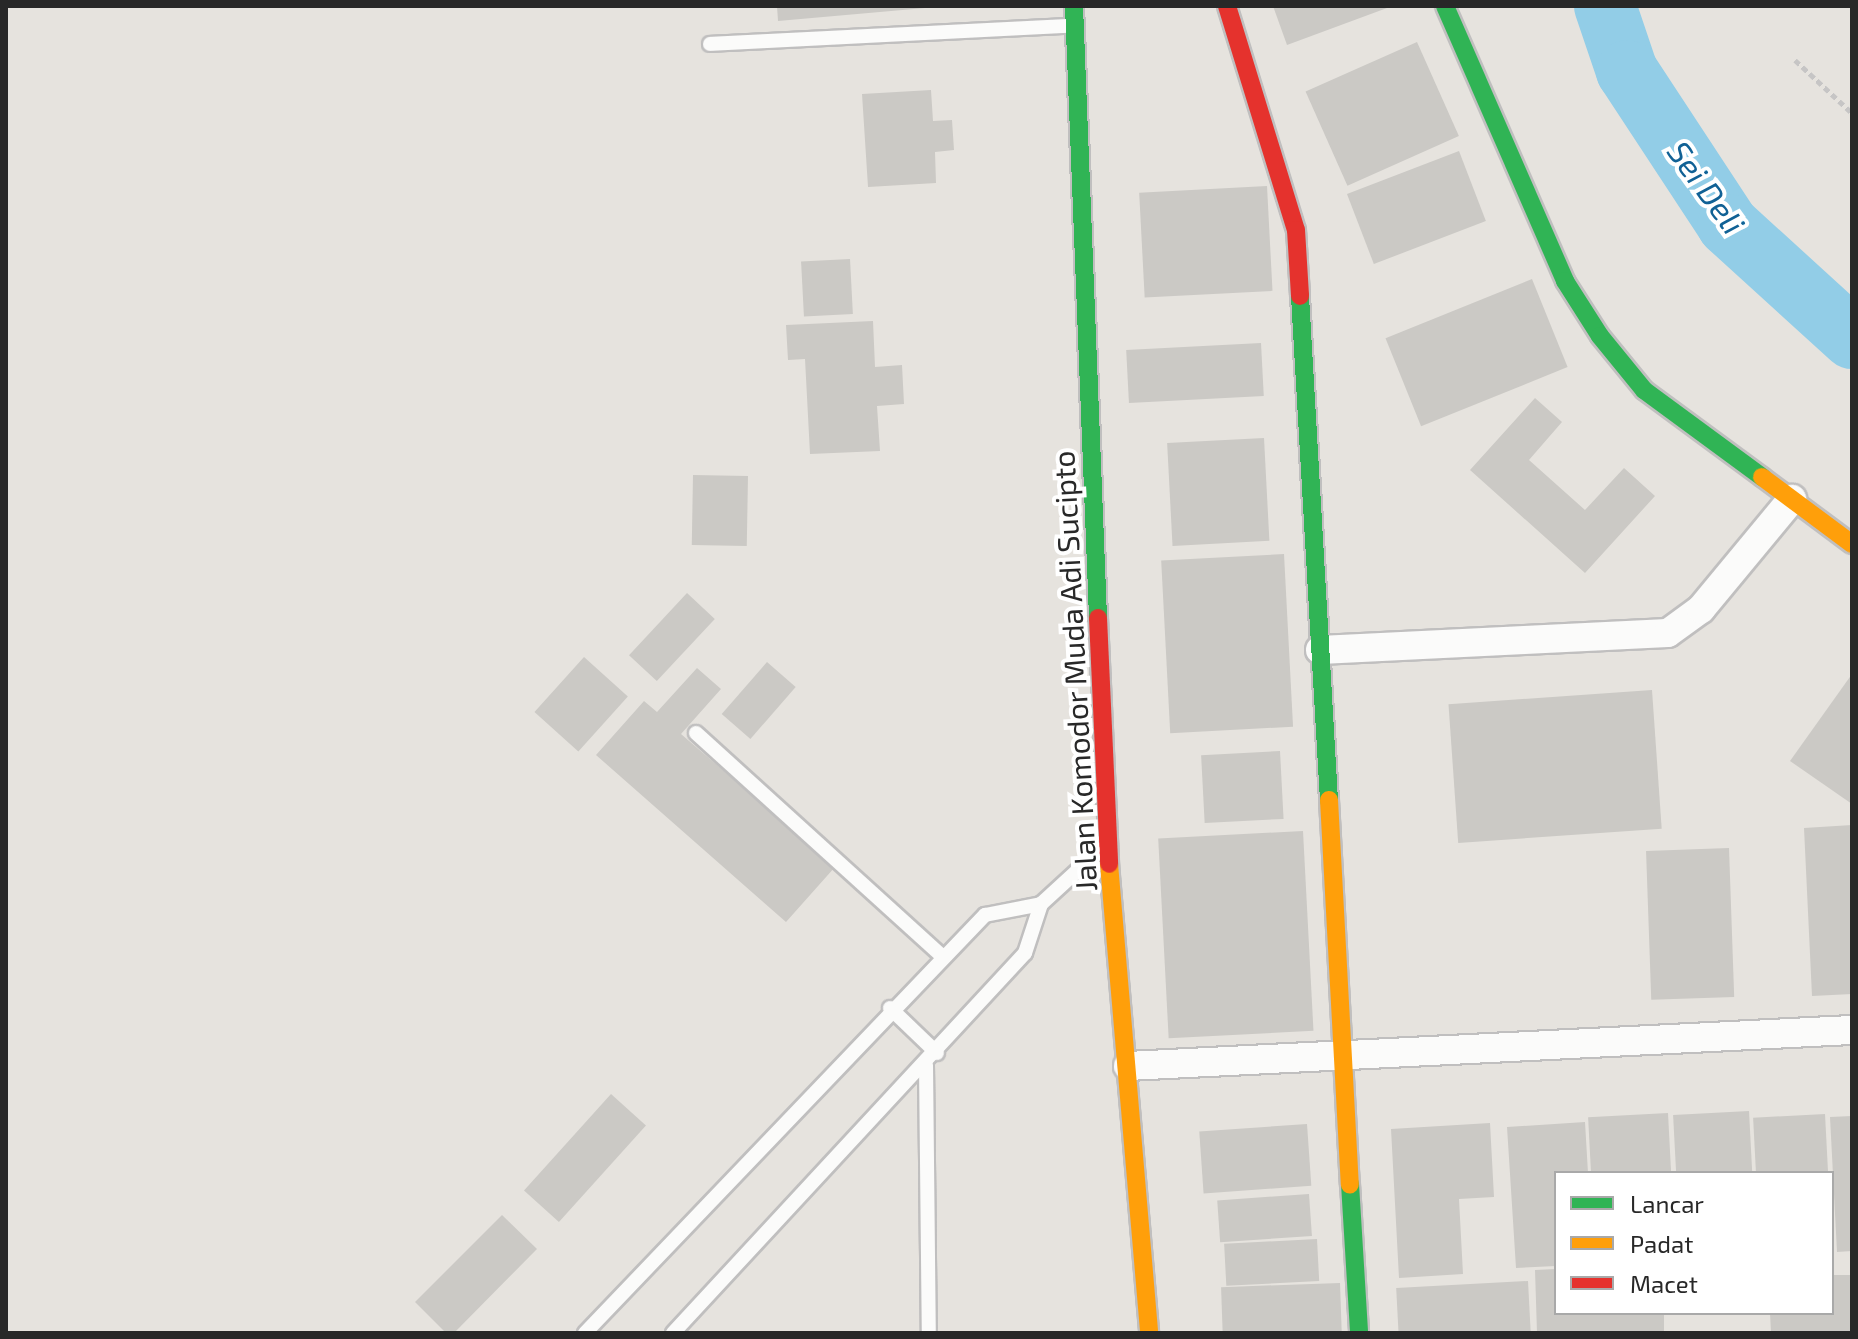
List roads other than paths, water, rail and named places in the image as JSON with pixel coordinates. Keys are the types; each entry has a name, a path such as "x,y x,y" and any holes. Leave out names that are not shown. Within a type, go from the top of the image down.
{"street":[{"name":"Jalan Komodor Muda Adi Sucipto","path":"1074,6 1107,843 1149,1333"},
{"path":"1227,6 1296,230 1359,1333"},
{"path":"1445,6 1565,281 1600,336 1644,390 1852,544"},
{"path":"1320,650 1668,633 1701,609 1792,499"},
{"path":"1128,1066 1852,1030"}],"lane":[{"path":"710,44 1075,26"},
{"path":"696,733 943,957"},
{"path":"673,1333 937,1053 1025,953 1041,904 1107,843"},
{"path":"585,1333 890,1008 985,915 1041,904"},
{"path":"890,1008 937,1053"},
{"path":"926,1065 929,1333"}],"waterway":[{"name":"Sei Deli","path":"1605,6 1627,71 1728,225 1852,338"}]}
